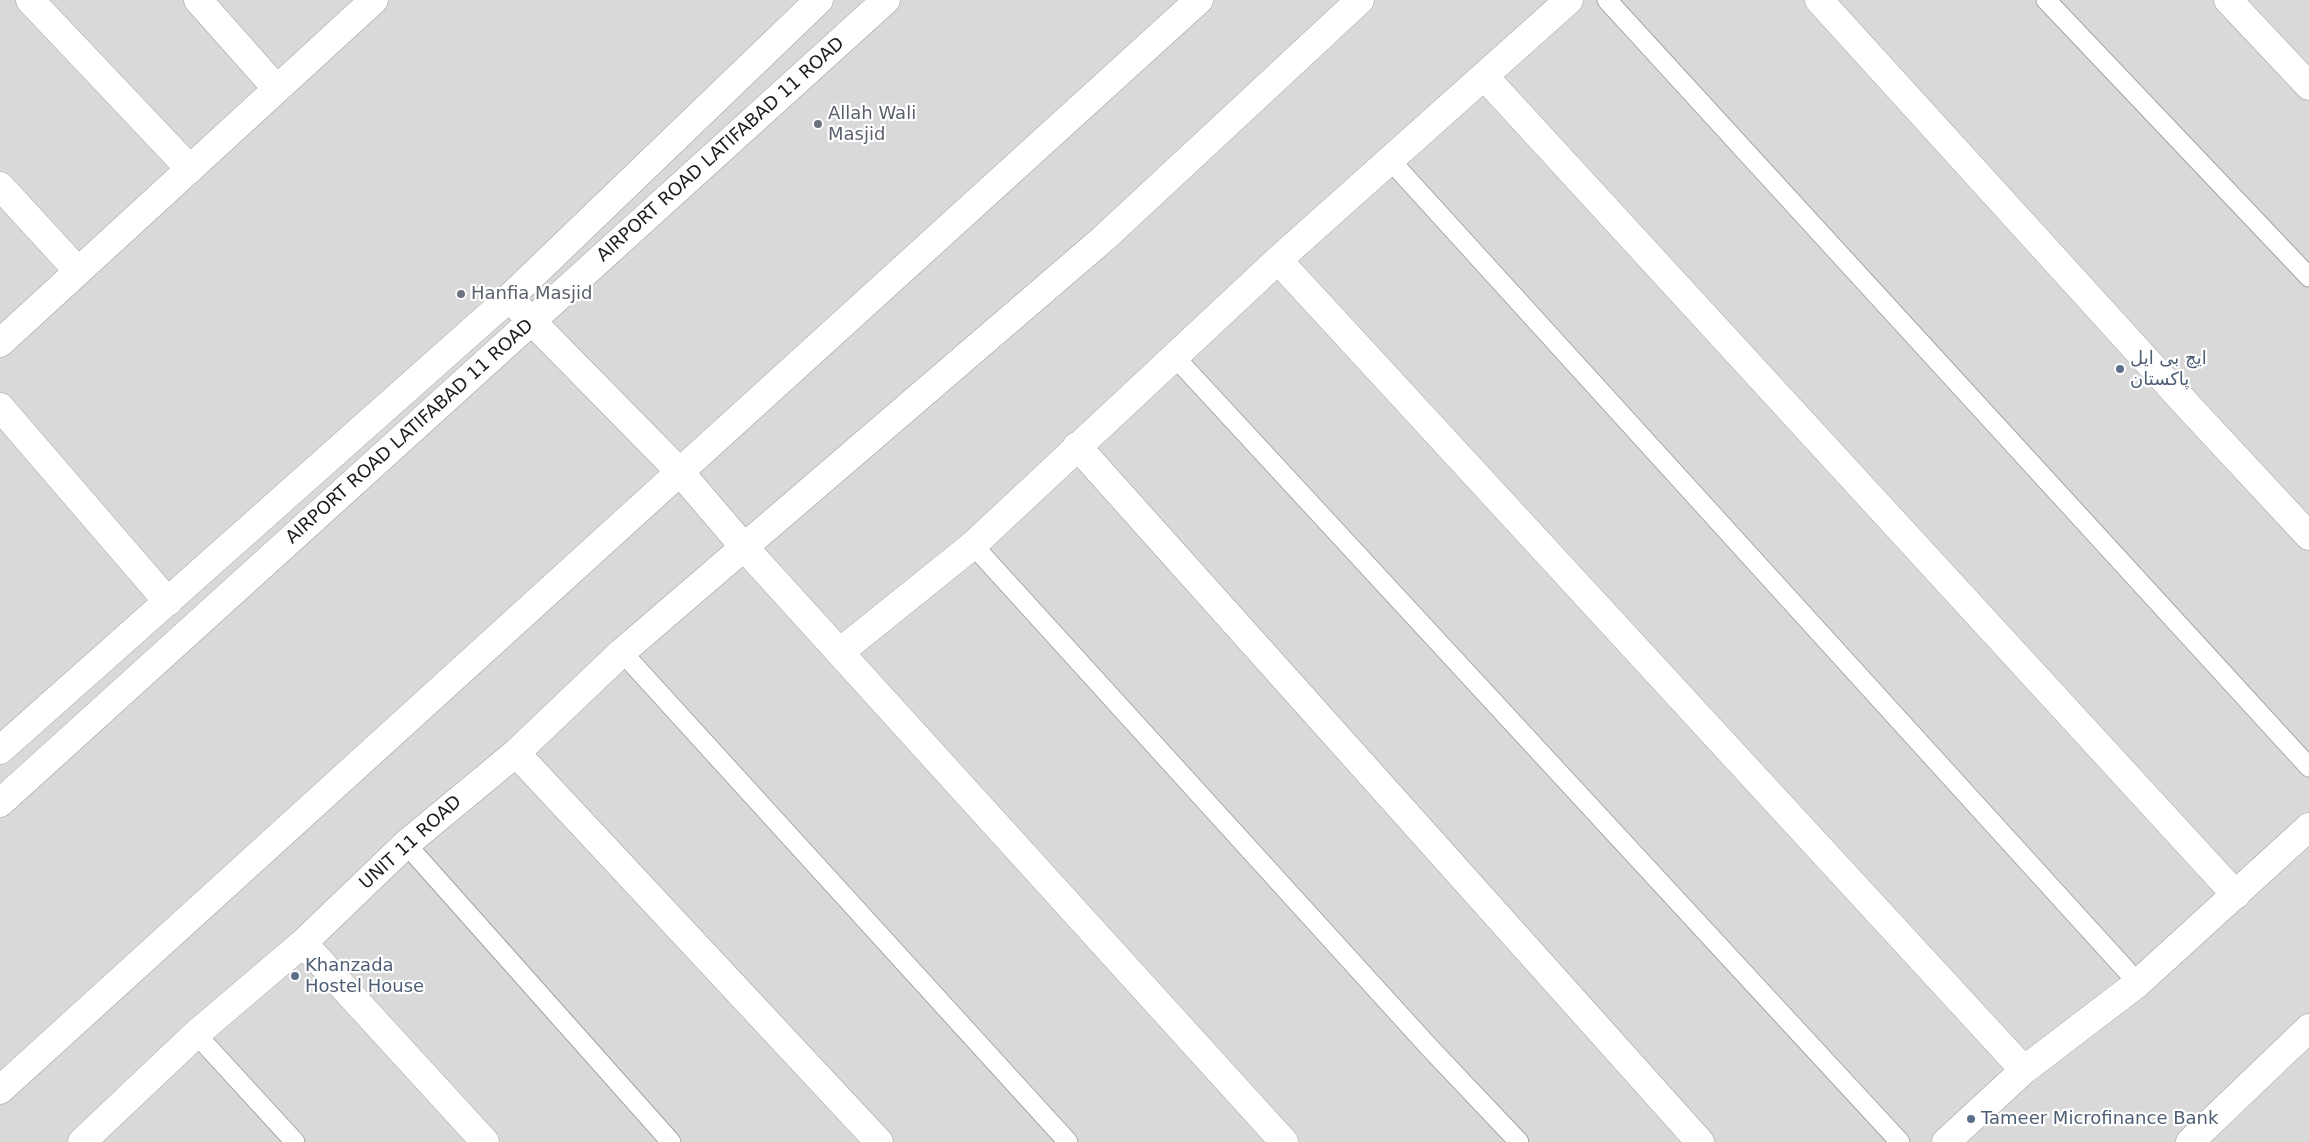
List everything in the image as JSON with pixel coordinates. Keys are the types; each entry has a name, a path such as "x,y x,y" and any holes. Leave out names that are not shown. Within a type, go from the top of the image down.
{"street":[{"path":"30,0 190,169"},
{"path":"198,0 277,89"},
{"path":"0,343 374,0"},
{"name":"AIRPORT ROAD LATIFABAD 11 ROAD","path":"0,750 509,298 819,0"},
{"name":"AIRPORT ROAD LATIFABAD 11 ROAD","path":"0,803 886,0"},
{"path":"0,1090 1199,0"},
{"name":"UNIT 11 ROAD","path":"87,1140 196,1034 303,943 406,844 516,753 622,652 1103,240 1360,0"},
{"path":"840,652 973,544 1278,260 1569,0"},
{"path":"1819,0 2188,406 2308,533"},
{"path":"2228,0 2309,86"},
{"path":"1484,76 2236,895"},
{"path":"0,186 78,271"},
{"path":"1278,260 2024,1070"},
{"path":"509,298 680,472 744,547 1284,1142"},
{"path":"0,408 168,602"},
{"path":"1077,446 1700,1142"},
{"path":"516,753 878,1142"},
{"path":"1946,1142 2024,1070 2138,983 2309,827"},
{"path":"303,943 485,1142"},
{"path":"2190,1142 2309,1028"}],"lane":[{"path":"1607,0 2309,768"},
{"path":"2046,0 2309,277"},
{"path":"1391,161 2138,983"},
{"path":"1174,356 1900,1142"},
{"path":"973,544 1429,1047 1519,1142"},
{"path":"622,652 1068,1142"},
{"path":"406,844 671,1142"},
{"path":"196,1034 295,1142"}],"shaded area":[{"path":"0,0 2309,0 2309,1142 0,1142"}],"place":[{"name":"Allah Wali Masjid","path":"818,124"},
{"name":"Hanfia Masjid","path":"461,294"},
{"name":"ایچ بی ایل پاکستان","path":"2120,369"},
{"name":"Khanzada Hostel House","path":"295,976"},
{"name":"Tameer Microfinance Bank","path":"1971,1119"}]}
